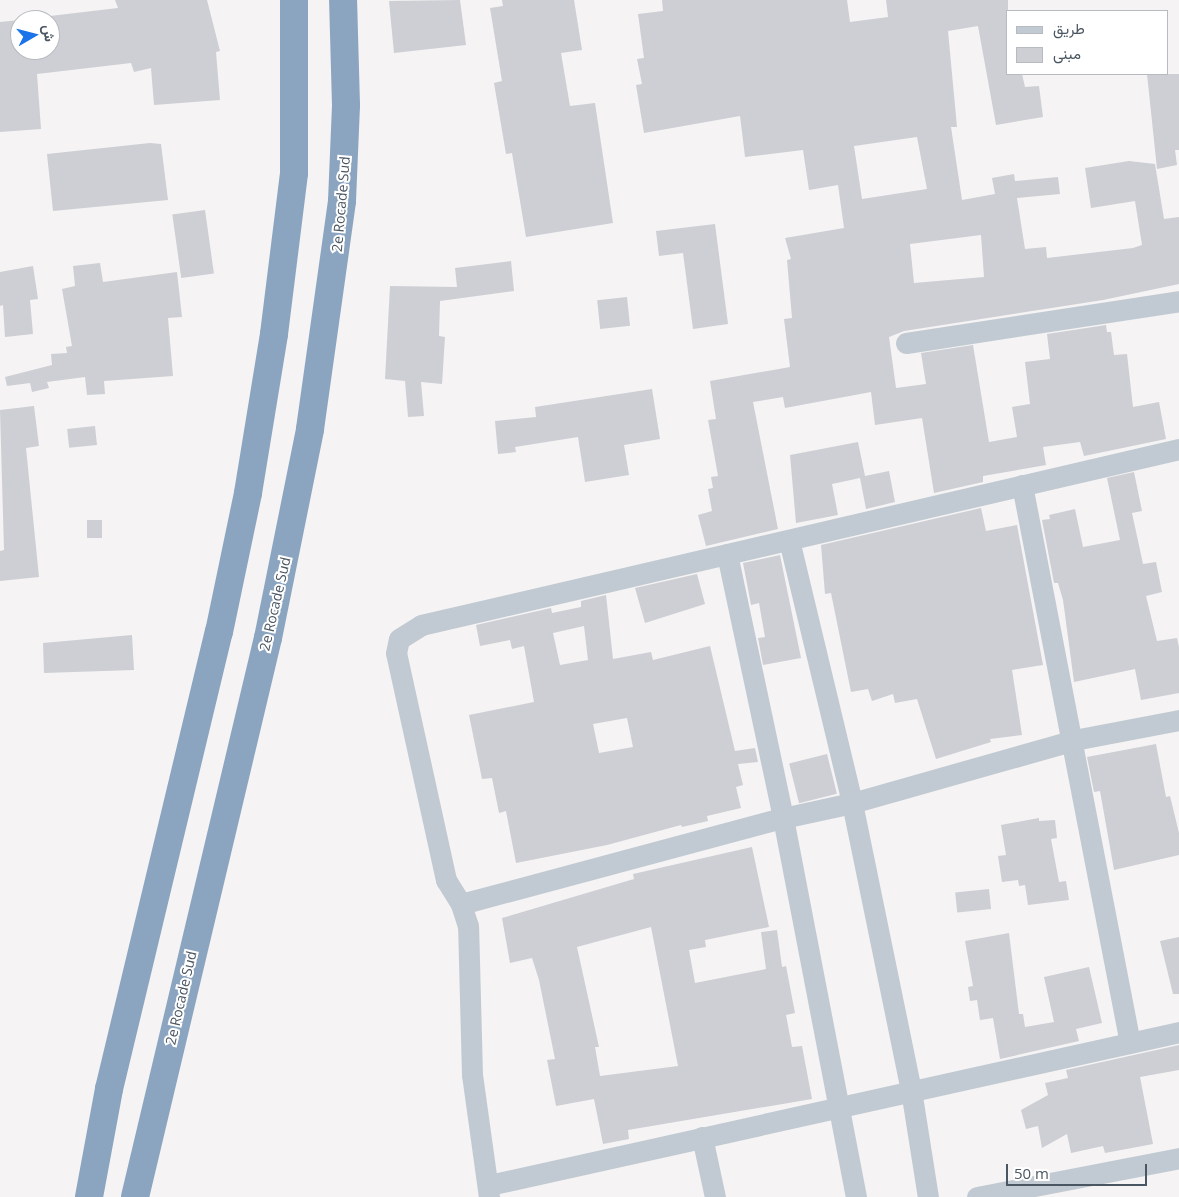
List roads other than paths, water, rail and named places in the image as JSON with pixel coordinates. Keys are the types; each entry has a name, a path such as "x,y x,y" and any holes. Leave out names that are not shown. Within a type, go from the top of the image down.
{"highway":[{"path":"89,1197 110,1089 219,632 248,493 274,334 294,173 294,0"},
{"name":"2e Rocade Sud","path":"135,1197 268,638 310,429 342,201 346,105 344,0"}],"street":[{"path":"906,344 1179,301"},
{"path":"1178,451 1022,485 420,625 399,638 396,652 446,880 461,904 468,926 472,1075 489,1191 702,1137 1179,1032"},
{"path":"1022,485 1074,740 1130,1042"},
{"path":"789,540 852,802 911,1090 928,1197"},
{"path":"727,554 783,818 856,1197"},
{"path":"461,904 783,818 852,802 1074,740 1179,720"},
{"path":"702,1137 715,1197"},
{"path":"978,1197 1179,1158"}]}
